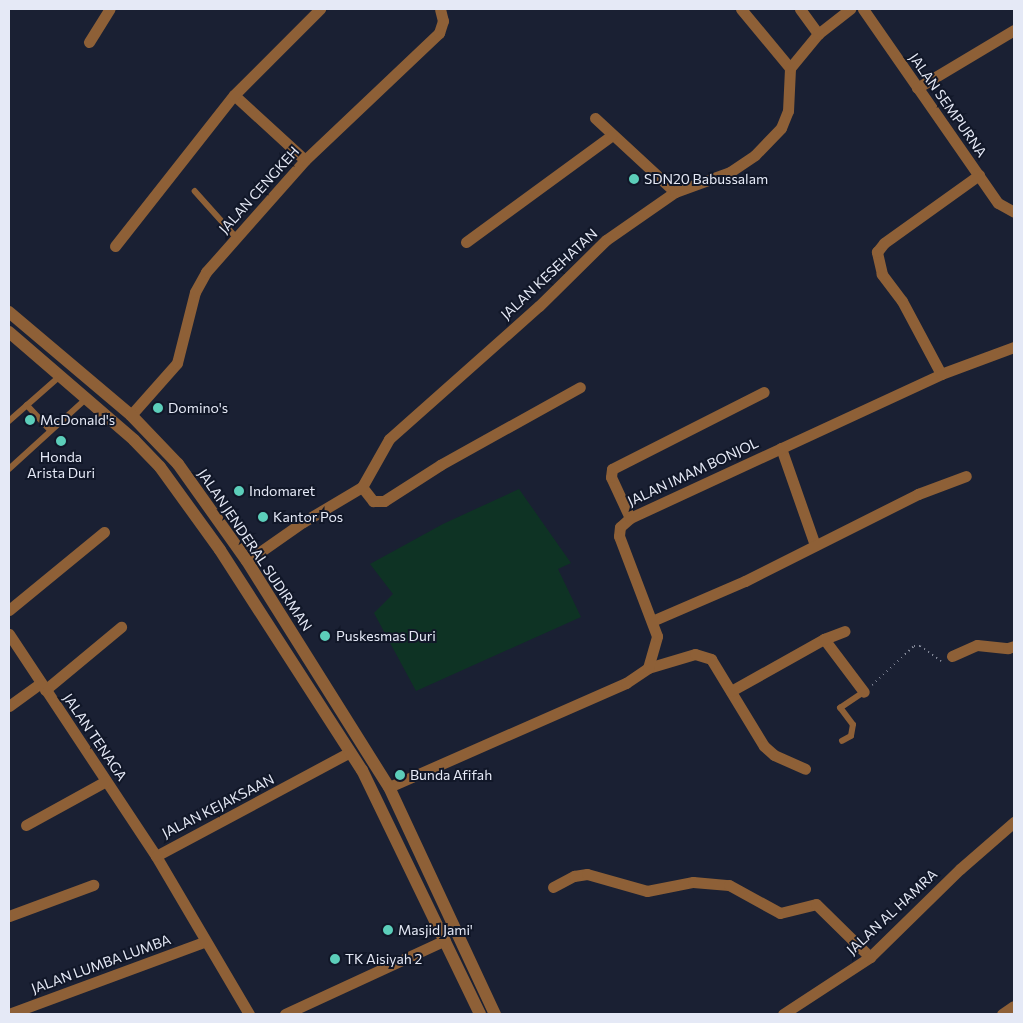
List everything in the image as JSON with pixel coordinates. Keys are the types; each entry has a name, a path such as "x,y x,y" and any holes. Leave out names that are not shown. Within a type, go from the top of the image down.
{"street":[{"path":"89,42 110,9"},
{"path":"115,246 234,95 320,9"},
{"name":"JALAN CENGKEH","path":"131,415 177,363 194,292 206,272 305,160 439,32 442,22 440,9"},
{"path":"741,9 790,68 818,34 850,9"},
{"path":"800,9 818,34"},
{"name":"JALAN SEMPURNA","path":"863,9 998,203 1014,212"},
{"path":"917,88 1014,30"},
{"name":"JALAN KESEHATAN","path":"247,561 303,522 362,487 390,439 532,312 606,240 674,192 730,172 755,155 781,128 788,110 790,68"},
{"path":"234,95 305,160"},
{"path":"595,118 611,136 674,192"},
{"path":"466,242 611,136"},
{"path":"941,374 902,302 882,274 877,252 884,243 979,175"},
{"name":"JALAN JENDERAL SUDIRMAN","path":"9,312 131,415 178,464 247,561 389,787 435,890 470,956 495,1014"},
{"name":"JALAN JENDERAL SUDIRMAN","path":"9,332 160,467 194,513 350,752 376,796 420,896 480,1014"},
{"name":"JALAN IMAM BONJOL","path":"648,668 657,636 619,536 620,527 630,518 941,374 1014,349"},
{"path":"362,487 373,501 384,501 457,456 580,387"},
{"path":"630,518 611,477 612,469 764,392"},
{"path":"781,448 815,545"},
{"path":"652,621 745,581 918,494 966,476"},
{"path":"194,513 208,505"},
{"path":"9,610 104,532"},
{"path":"9,706 43,686 121,628"},
{"path":"731,691 824,639 845,631"},
{"name":"JALAN TENAGA","path":"9,634 156,856"},
{"path":"824,639 864,692"},
{"path":"952,656 977,645 1008,648 1014,646"},
{"path":"389,787 626,683 648,668 675,659 704,654 711,659 764,746 774,755 805,769"},
{"name":"JALAN KEJAKSAAN","path":"249,1014 204,942 156,856 350,752"},
{"path":"26,825 106,781"},
{"name":"JALAN AL HAMRA","path":"783,1014 870,957 960,869 1014,822"},
{"path":"553,887 574,876 587,874 646,891 693,882 729,885 780,913 816,904 870,957"},
{"path":"9,916 93,885"},
{"path":"420,896 435,890"},
{"path":"285,1014 444,940"},
{"name":"JALAN LUMBA LUMBA","path":"9,1014 204,942"},
{"path":"1002,1014 1014,1006"}],"lane":[{"path":"195,191 236,237"},
{"path":"9,421 60,376"},
{"path":"9,468 86,399"},
{"path":"27,405 51,431"},
{"path":"842,741 851,736 852,725 840,708 864,692"}],"path":[{"path":"864,692 914,646 920,646 940,661 952,656"}],"green space":[{"path":"519,489 571,563 558,569 581,617 416,691 374,613 393,594 370,564 443,524"}],"place":[{"name":"SDN20 Babussalam","path":"634,179"},
{"name":"Domino's","path":"158,408"},
{"name":"McDonald's","path":"30,420"},
{"name":"Honda Arista Duri","path":"61,441"},
{"name":"Indomaret","path":"239,491"},
{"name":"Kantor Pos","path":"263,517"},
{"name":"Puskesmas Duri","path":"325,636"},
{"name":"Bunda Afifah","path":"400,775"},
{"name":"Masjid Jami'","path":"388,930"},
{"name":"TK Aisiyah 2","path":"335,959"}]}
